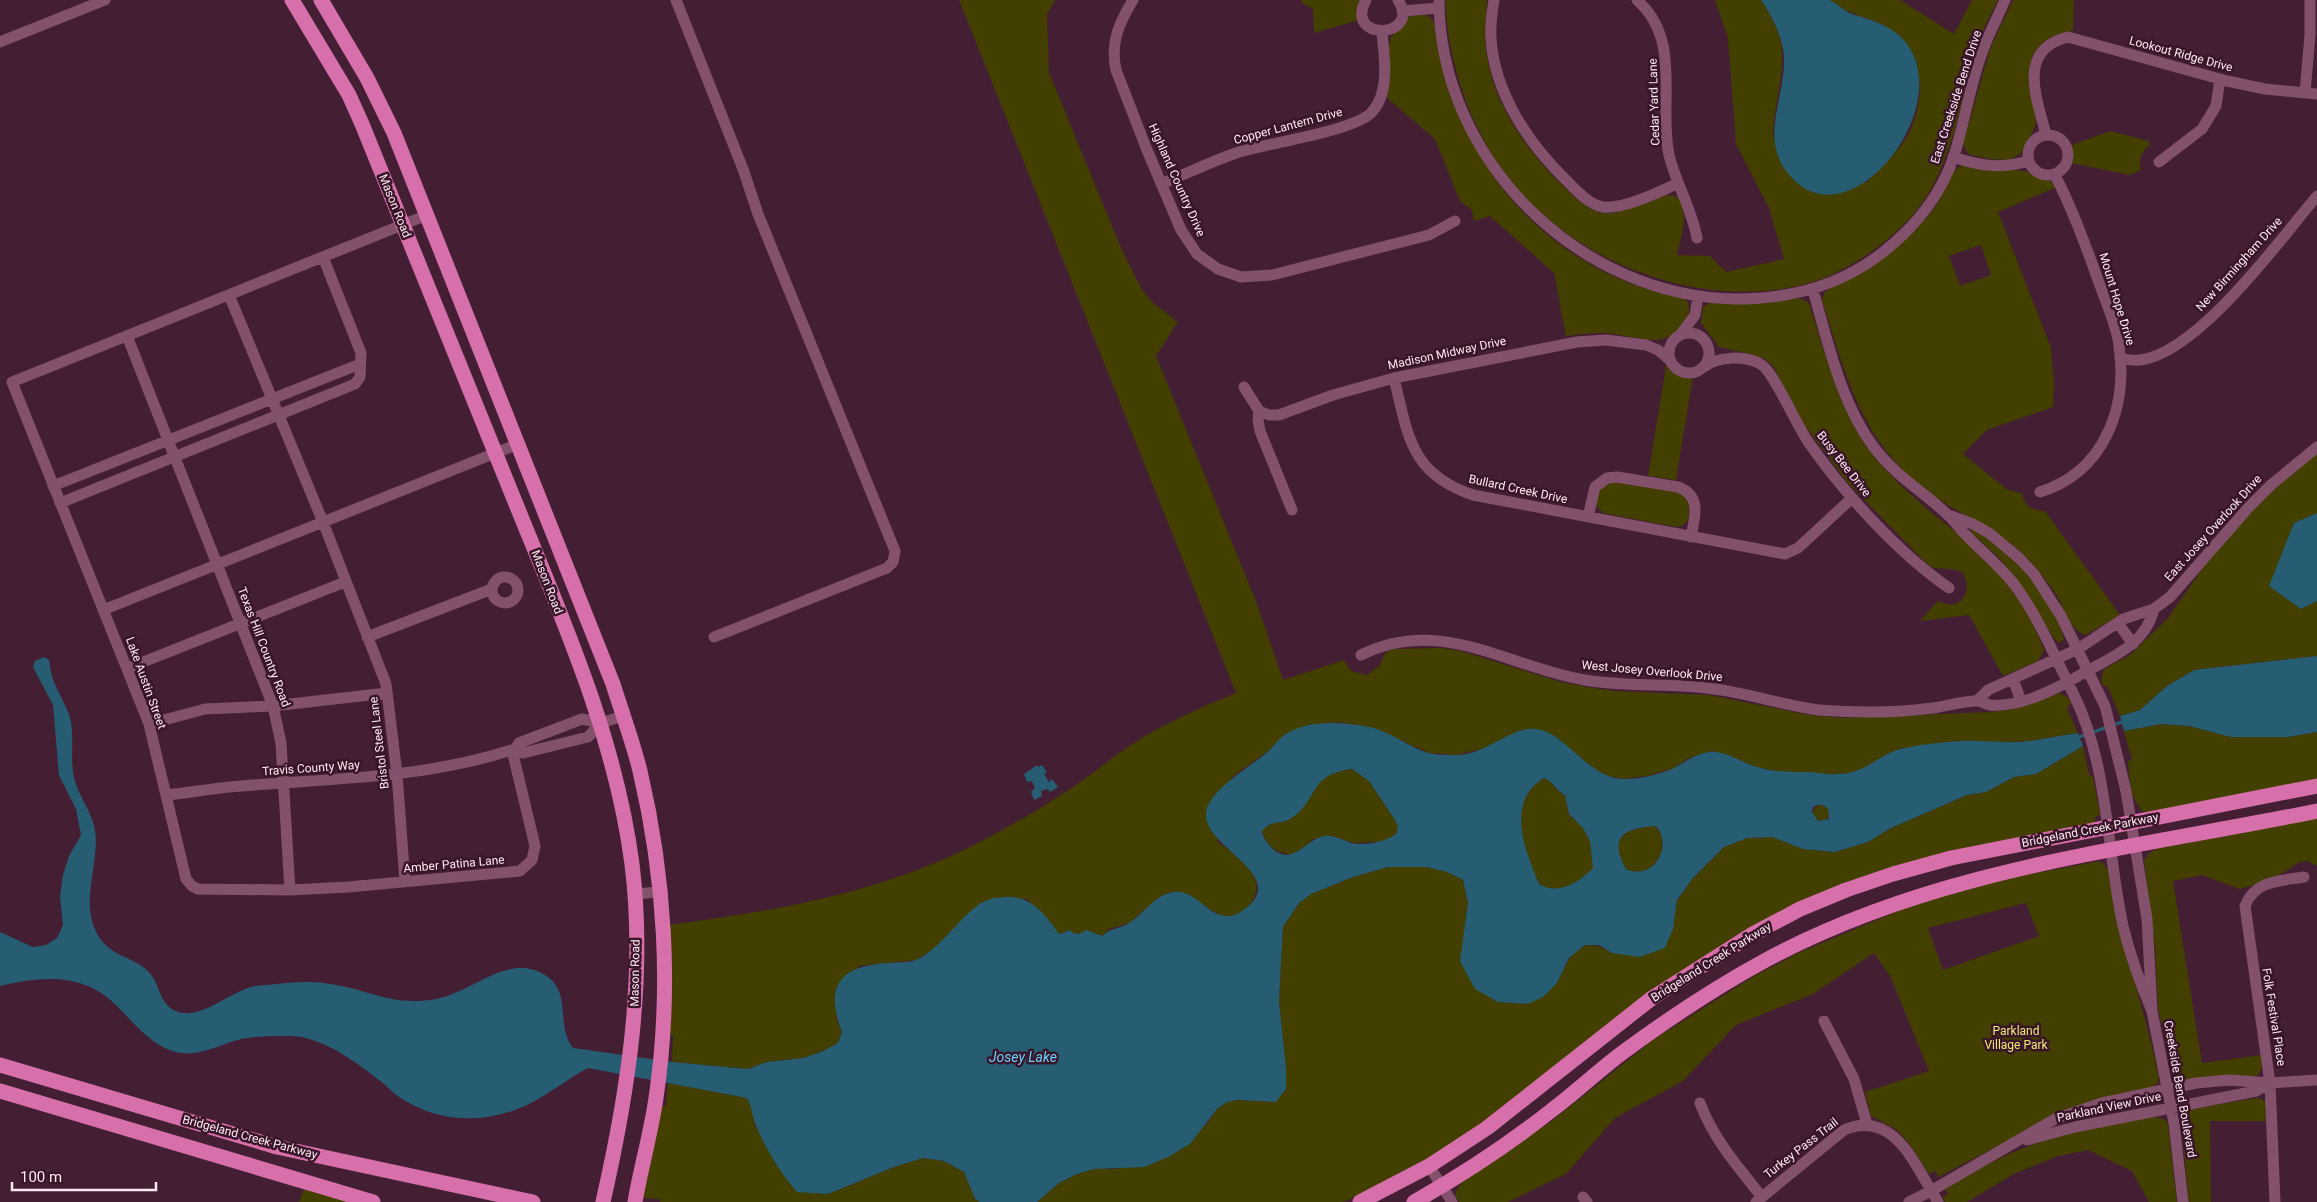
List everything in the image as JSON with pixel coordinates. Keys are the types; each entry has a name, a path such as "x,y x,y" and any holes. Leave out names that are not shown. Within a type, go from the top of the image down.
{"main road":[{"name":"Mason Road","path":"292,0 348,95 495,453 601,723 623,812 635,894 632,1032 625,1098 603,1202"},
{"name":"Mason Road","path":"321,0 367,78 394,133 613,684 640,771 656,854 664,939 662,1033 656,1098 635,1202"},
{"name":"Bridgeland Creek Parkway","path":"1360,1202 1429,1166 1501,1118 1652,998 1750,934 1800,909 1893,874 1951,858 2317,786"},
{"name":"Bridgeland Creek Parkway","path":"1414,1202 1501,1149 1621,1054 1668,1020 1766,960 1857,917 1901,901 2009,871 2317,810"},
{"name":"Bridgeland Creek Parkway","path":"1,1067 277,1147 532,1202"},
{"path":"0,1091 373,1202"}],"street":[{"path":"0,42 80,5 105,0"},
{"path":"676,0 743,169 758,214 895,550 893,562 886,568 714,637"},
{"name":"Highland Country Drive","path":"1133,0 1117,30 1114,57 1119,78 1182,230 1197,254 1218,269 1241,277 1272,275 1429,236 1455,221"},
{"path":"1366,0 1362,15 1365,23 1371,29 1382,32 1395,28 1400,21 1400,6 1439,4"},
{"path":"1494,0 1491,37 1496,66 1502,85 1528,135 1559,173 1588,200 1604,207 1650,195 1678,183"},
{"name":"Cedar Yard Lane","path":"1637,0 1655,21 1665,47 1667,138 1678,183 1694,218 1697,238"},
{"name":"East Creekside Bend Drive","path":"1439,4 1442,38 1458,100 1487,158 1508,187 1535,216 1561,238 1587,255 1644,283 1698,296 1755,299 1785,296 1812,290 1863,266 1903,234 1935,197 1954,157 1983,50 2005,0"},
{"path":"2305,92 2310,35 2310,0"},
{"name":"Copper Lantern Drive","path":"1162,184 1238,153 1348,125 1371,113 1378,103 1384,77 1382,32"},
{"name":"Lookout Ridge Drive","path":"2046,135 2036,93 2034,75 2036,61 2043,49 2054,41 2068,37 2220,79 2265,89 2317,94"},
{"path":"2159,162 2202,129 2216,106 2220,79"},
{"path":"2046,135 2060,138 2068,151 2066,165 2055,175 2039,174 2028,161 2028,152 2031,144 2038,138 2046,135"},
{"path":"1954,157 1973,163 2000,167 2028,161"},
{"name":"Mount Hope Drive","path":"2040,492 2056,487 2072,477 2094,455 2109,432 2120,399 2119,344 2111,316 2076,217 2055,175"},
{"name":"New Birmingham Drive","path":"2120,359 2140,360 2161,353 2194,334 2220,309 2317,196"},
{"path":"127,336 427,215"},
{"path":"60,503 176,458 355,384 360,376 362,353 324,257"},
{"name":"Creekside Bend Boulevard","path":"1812,290 1840,379 1861,428 1890,466 1908,484 1949,516 1965,535 1998,565 2015,586 2056,660 2078,705 2097,767 2123,925 2138,978 2152,1011"},
{"name":"Bristol Steel Lane","path":"229,294 323,522 388,693 398,774 405,882"},
{"path":"1696,315 1670,348 1671,362 1674,367 1686,373 1699,371 1704,367 1710,355 1696,315 1698,296"},
{"path":"1678,336 1693,333 1706,341"},
{"name":"Texas Hill Country Road","path":"127,336 273,706 280,733 290,890"},
{"name":"Lake Austin Street","path":"127,336 12,382 149,724 186,879 192,886 208,890 290,890"},
{"name":"Madison Midway Drive","path":"1259,411 1269,415 1279,415 1333,395 1394,378 1577,342 1606,340 1646,345 1661,344 1678,336"},
{"name":"Busy Bee Drive","path":"1706,341 1728,358"},
{"name":"Madison Midway Drive","path":"1646,345 1658,350 1671,362"},
{"name":"Busy Bee Drive","path":"1704,367 1714,360 1728,358 1755,362 1769,371 1809,442 1852,498 1926,572 1949,588"},
{"path":"53,486 360,364"},
{"name":"Bullard Creek Drive","path":"1394,378 1415,452 1422,463 1443,483 1473,495 1786,554 1798,548 1852,498"},
{"path":"1244,387 1259,411 1260,431 1292,510"},
{"path":"103,610 518,444"},
{"name":"East Josey Overlook Drive","path":"2078,649 2139,612 2154,610 2170,597 2254,502 2317,447"},
{"path":"1588,517 1595,487 1607,478 1678,487 1686,490 1695,502 1696,510 1691,537"},
{"name":"Creekside Bend Boulevard","path":"1949,516 1973,524 1989,533 2019,558 2048,593 2078,649 2105,706 2131,823 2146,919 2152,1011 2171,1108 2183,1202"},
{"path":"128,668 345,582"},
{"path":"367,637 492,589"},
{"name":"East Josey Overlook Drive","path":"2067,682 2133,644 2150,624 2154,610"},
{"path":"2118,623 2133,644"},
{"name":"West Josey Overlook Drive","path":"1361,655 1392,642 1443,641 1480,648 1537,668 1585,680 1636,685 1706,688 1819,710 1931,708 1977,700 1990,705 2021,702 2067,682"},
{"name":"West Josey Overlook Drive","path":"1977,700 1988,690 2078,649"},
{"path":"2013,679 2021,702"},
{"path":"149,724 206,709 273,706 388,693"},
{"path":"601,723 623,716"},
{"name":"Travis County Way","path":"166,796 230,787 398,774 453,766 513,749 518,743 582,719 601,723"},
{"name":"Travis County Way","path":"513,749 523,753 588,737 601,723"},
{"name":"Amber Patina Lane","path":"290,890 512,874 520,871 528,865 534,856 535,846 513,749"},
{"name":"Folk Festival Place","path":"2276,1202 2270,1083 2245,906 2248,898 2260,885 2304,878"},
{"path":"635,894 659,892"},
{"path":"1824,1020 1854,1080 1867,1124 1890,1132 1909,1154 1938,1202"},
{"name":"Parkland View Drive","path":"1908,1202 1931,1191 2055,1119 2102,1103 2196,1083 2229,1080 2270,1083 2317,1080"},
{"name":"Parkland View Drive","path":"2011,1144 2075,1127 2256,1091 2270,1083"},
{"path":"1700,1103 1708,1125 1720,1145 1759,1199"},
{"name":"Turkey Pass Trail","path":"1759,1199 1844,1130 1855,1125 1867,1124"},
{"path":"1429,1166 1452,1202"}],"green space":[{"path":"959,0 1055,0 1047,15 1049,73 1122,250 1142,290 1153,303 1178,322 1156,356 1256,601 1283,680 1344,660 1351,671 1367,675 1379,666 1386,652 1393,649 1441,648 1461,651 1561,682 1587,687 1616,691 1709,695 1810,715 1844,718 1991,712 2013,709 2060,693 2069,698 2071,703 2067,708 2078,733 2029,741 1901,748 1858,772 1836,774 1786,773 1756,767 1712,751 1689,758 1674,768 1647,776 1621,779 1599,773 1552,735 1492,746 1457,755 1429,753 1375,729 1337,722 1284,735 1268,751 1231,778 1217,841 1241,860 1254,876 1256,893 1249,906 1241,912 1231,916 1224,916 1199,905 1146,908 1130,923 1109,929 1102,936 1086,931 1079,934 1073,933 1071,930 1058,934 1027,899 973,909 938,947 916,960 859,966 836,1017 842,1032 838,1043 821,1052 803,1058 767,1062 748,1069 672,1062 673,1035 668,1033 668,925 745,914 821,899 896,878 932,864 968,848 1035,811 1156,730 1236,693"},
{"path":"1302,0 1360,0 1358,5 1359,20 1314,33 1313,9 1301,2"},
{"path":"1445,0 1487,0 1487,57 1491,75 1504,109 1524,141 1574,197 1591,209 1603,213 1613,213 1662,196 1679,198 1684,219 1677,255 1710,256 1726,272 1784,259 1769,208 1736,144 1728,38 1715,0 1761,0 1773,19 1782,52 1782,67 1773,137 1866,183 1896,152 1912,127 1919,98 1917,68 1905,42 1894,32 1878,23 1844,10 1829,0 1900,0 1954,34 1972,0 1998,0 1978,44 1946,157 1937,179 1911,217 1874,250 1829,276 1798,286 1755,291 1711,290 1668,281 1626,267 1587,247 1550,221 1519,191 1493,156 1474,120 1459,81 1454,61"},
{"path":"2013,0 2074,0 2073,31 2059,34 2047,40 2038,48 2031,61 2036,124 2025,148 2020,154 2009,160 1990,159 1968,154 1963,144 1990,49"},
{"path":"1423,14 1431,18 1434,23 1442,65 1455,105 1472,143 1495,178 1521,210 1552,238 1586,262 1624,281 1686,300 1689,306 1687,318 1674,334 1655,340 1604,333 1566,336 1554,273 1490,216 1474,221 1472,210 1460,201 1435,139 1387,98 1390,73 1389,44 1391,37 1410,16"},
{"path":"2110,131 2149,141 2150,145 2141,156 2141,170 2130,175 2071,163 2072,145"},
{"path":"1964,165 1977,168 2024,171 2046,179 2057,187 1998,212 2051,348 2054,383 2053,407 1987,430 1963,454 2008,490 2022,493 2023,498 2030,507 2045,511 2120,615 2086,635 2071,623 2056,594 2028,559 2006,540 1934,496 1910,476 1890,455 1860,408 1849,383 1822,300 1824,293 1829,289 1886,254 1911,234 1935,207 1950,176 1958,167","holes":["1981,245 1991,275 1960,286 1949,256"]},
{"path":"1799,298 1809,303 1838,391 1858,433 1886,470 1919,502 1980,553 2005,581 2027,614 2044,650 2038,661 2003,676 1969,615 1920,621 1938,601 1953,604 1963,598 1967,587 1966,579 1962,572 1930,567 1846,481 1801,420 1773,366 1765,359 1754,355 1719,347 1701,323 1703,307 1712,302 1754,304"},
{"path":"1667,360 1678,372 1693,376 1676,480 1648,476"},
{"path":"2317,453 2317,513 2294,523 2301,609 2317,601 2317,656 2194,670 2167,686 2140,710 2120,716 2108,687 2103,686 2101,680 2104,669 2130,655 2168,618 2207,562 2260,502"},
{"path":"1612,481 1680,492 1689,504 1688,520 1682,526 1676,527 1603,513 1596,505 1598,489"},
{"path":"1972,528 2002,549 2030,575 2052,606 2064,640 2059,643 2054,638 2013,574 1970,531"},
{"path":"2161,724 2189,726 2231,737 2288,737 2317,732 2317,780 2145,813 2136,802 2131,789 2128,761 2132,760 2124,731"},
{"path":"2083,746 2089,775 2093,776 2100,815 2095,817 2095,823 1802,906 1553,1073 1448,1148 1351,1199 1343,1202 1037,1202 1059,1183 1077,1174 1094,1169 1116,1169 1206,1125 1217,1109 1227,1102 1238,1100 1276,1102 1286,1068 1279,1001 1283,927 1299,903 1311,894 1353,877 1388,867 1427,867 1447,872 1463,880 1468,903 1464,933 1557,983 1572,956 1584,946 1601,947 1612,953 1673,929 1677,901 1693,878 1724,847 1747,838 1772,837 1803,849 1835,852 1868,842 1891,828 1967,795 1986,792 2014,777 2036,774"},
{"path":"1352,769 1369,781 1395,820 1398,826 1396,834 1387,841 1354,843 1336,837 1312,839 1301,851 1295,854 1282,853 1271,847 1262,830 1269,824 1290,819 1299,812 1320,782 1327,776"},
{"path":"1544,778 1565,795 1569,814 1583,828 1590,841 1594,868 1568,886 1554,889 1539,884 1528,857 1521,828 1524,800 1532,788"},
{"path":"1818,805 1824,805 1829,810 1827,819 1818,821 1813,816 1813,810"},
{"path":"2317,818 2317,866 2308,861 2300,862 2279,875 2240,889 2202,875 2173,881 2202,1063 2261,1055 2262,1068 2257,1076 2181,1082 2173,1077 2158,1008 2155,947 2144,861 2148,854 2156,849"},
{"path":"1656,826 1661,835 1662,844 1661,853 1657,861 1644,871 1635,872 1626,869 1621,857 1619,841 1628,832"},
{"name":"Parkland Village Park","path":"2094,862 2101,862 2106,866 2113,883 2121,929 2159,1077 2158,1083 2152,1088 2051,1118 1939,1177 1935,1171 1929,1174 1910,1145 1897,1130 1871,1116 1865,1092 1929,1071 1890,976 1874,953 1813,994 1736,1025 1683,1081 1615,1118 1566,1174 1508,1202 1459,1202 1455,1194 1461,1182 1553,1120 1653,1040 1751,978 1798,953 1903,909 1960,891 2011,878","holes":["2026,903 2039,936 1943,970 1928,928"]},
{"path":"668,1083 747,1098 753,1109 755,1126 828,1194 894,1167 923,1158 944,1161 964,1172 975,1199 980,1202 660,1202 660,1199 642,1198 660,1106 666,1106"},
{"path":"2257,1098 2266,1101 2270,1121 2210,1121 2211,1202 2189,1202 2181,1122 2183,1115 2190,1109"},
{"path":"2153,1117 2164,1119 2168,1124 2177,1202 2149,1202 2132,1171 2088,1150 2058,1156 2014,1174 1967,1202 1945,1202 1943,1197 1948,1194 1945,1189 1993,1162 2026,1147 2080,1131"},
{"path":"304,1189 352,1202 299,1202"}],"water":[{"path":"1761,0 1829,0 1849,13 1875,21 1889,28 1907,44 1918,70 1918,100 1908,130 1891,157 1869,179 1844,192 1819,194 1795,181 1784,167 1777,153 1775,125 1783,79 1784,55 1777,30"},
{"path":"2317,513 2317,601 2301,609 2269,586 2294,523"},
{"path":"2317,656 2317,732 2288,737 2231,737 2189,726 2161,724 2124,731 2120,716 2140,710 2167,686 2194,670"},
{"name":"Josey Lake","path":"44,657 49,660 53,679 68,711 72,729 74,778 91,816 95,830 96,844 90,898 93,924 104,943 148,971 163,999 172,1009 178,1012 196,1012 251,987 296,982 343,986 393,999 420,1001 450,995 504,971 517,968 531,969 545,975 554,982 559,990 565,1030 573,1048 672,1062 748,1069 767,1062 803,1058 821,1052 838,1043 842,1032 835,1002 836,990 840,981 858,968 918,959 937,945 973,909 991,899 1015,897 1023,899 1043,913 1059,934 1071,930 1073,933 1079,934 1086,930 1102,936 1108,931 1129,923 1161,896 1174,892 1184,893 1193,897 1217,914 1225,916 1235,915 1246,908 1257,896 1258,884 1252,872 1217,838 1209,826 1206,814 1208,805 1221,788 1266,753 1283,736 1304,726 1340,723 1374,728 1425,752 1448,755 1466,754 1518,732 1537,729 1558,739 1599,771 1622,779 1635,779 1657,774 1676,767 1696,756 1710,752 1722,753 1769,770 1833,774 1857,771 1896,750 1933,743 1954,741 2021,742 2078,733 2083,746 2036,774 2014,777 1986,792 1967,795 1891,828 1868,842 1835,852 1803,849 1772,837 1747,838 1724,847 1693,878 1677,900 1673,929 1665,948 1639,957 1612,953 1599,945 1585,945 1569,958 1557,983 1543,997 1528,1004 1498,1002 1475,989 1460,961 1468,903 1463,880 1447,872 1427,867 1388,867 1353,877 1311,894 1299,903 1283,927 1279,1001 1286,1068 1286,1089 1276,1102 1238,1100 1227,1102 1217,1109 1190,1144 1168,1157 1144,1167 1094,1169 1077,1174 1059,1183 1037,1202 980,1202 975,1199 964,1172 944,1161 923,1158 894,1167 828,1194 797,1192 780,1170 765,1145 755,1124 747,1098 588,1068 535,1101 512,1111 480,1118 449,1117 418,1108 401,1098 355,1062 324,1044 313,1040 296,1036 254,1037 198,1052 181,1053 156,1043 142,1032 117,1006 91,987 76,982 46,979 0,986 0,932 33,947 46,945 57,938 63,925 60,897 63,875 69,856 81,835 76,809 59,775 53,705 33,667 35,661","holes":["1352,769 1369,781 1395,820 1398,826 1396,834 1381,841 1368,844 1351,843 1335,837 1325,836 1318,838 1299,851 1286,855 1279,853 1271,847 1264,838 1262,831 1269,825 1290,819 1306,805 1320,783 1338,772","1544,778 1565,795 1569,814 1583,828 1590,841 1593,868 1568,886 1554,889 1539,884 1534,871 1524,843 1521,814 1525,800 1532,788","1823,805 1828,809 1829,819 1818,821 1812,812 1813,807","1656,826 1663,844 1658,860 1652,866 1635,872 1626,869 1621,858 1619,841 1628,832"]},
{"path":"1037,765 1038,767 1042,765 1047,772 1044,774 1049,782 1052,779 1058,787 1050,792 1048,789 1041,791 1042,796 1034,800 1031,791 1035,789 1032,781 1027,782 1024,774"}],"waterway":[{"path":"2076,738 2125,721"}]}
